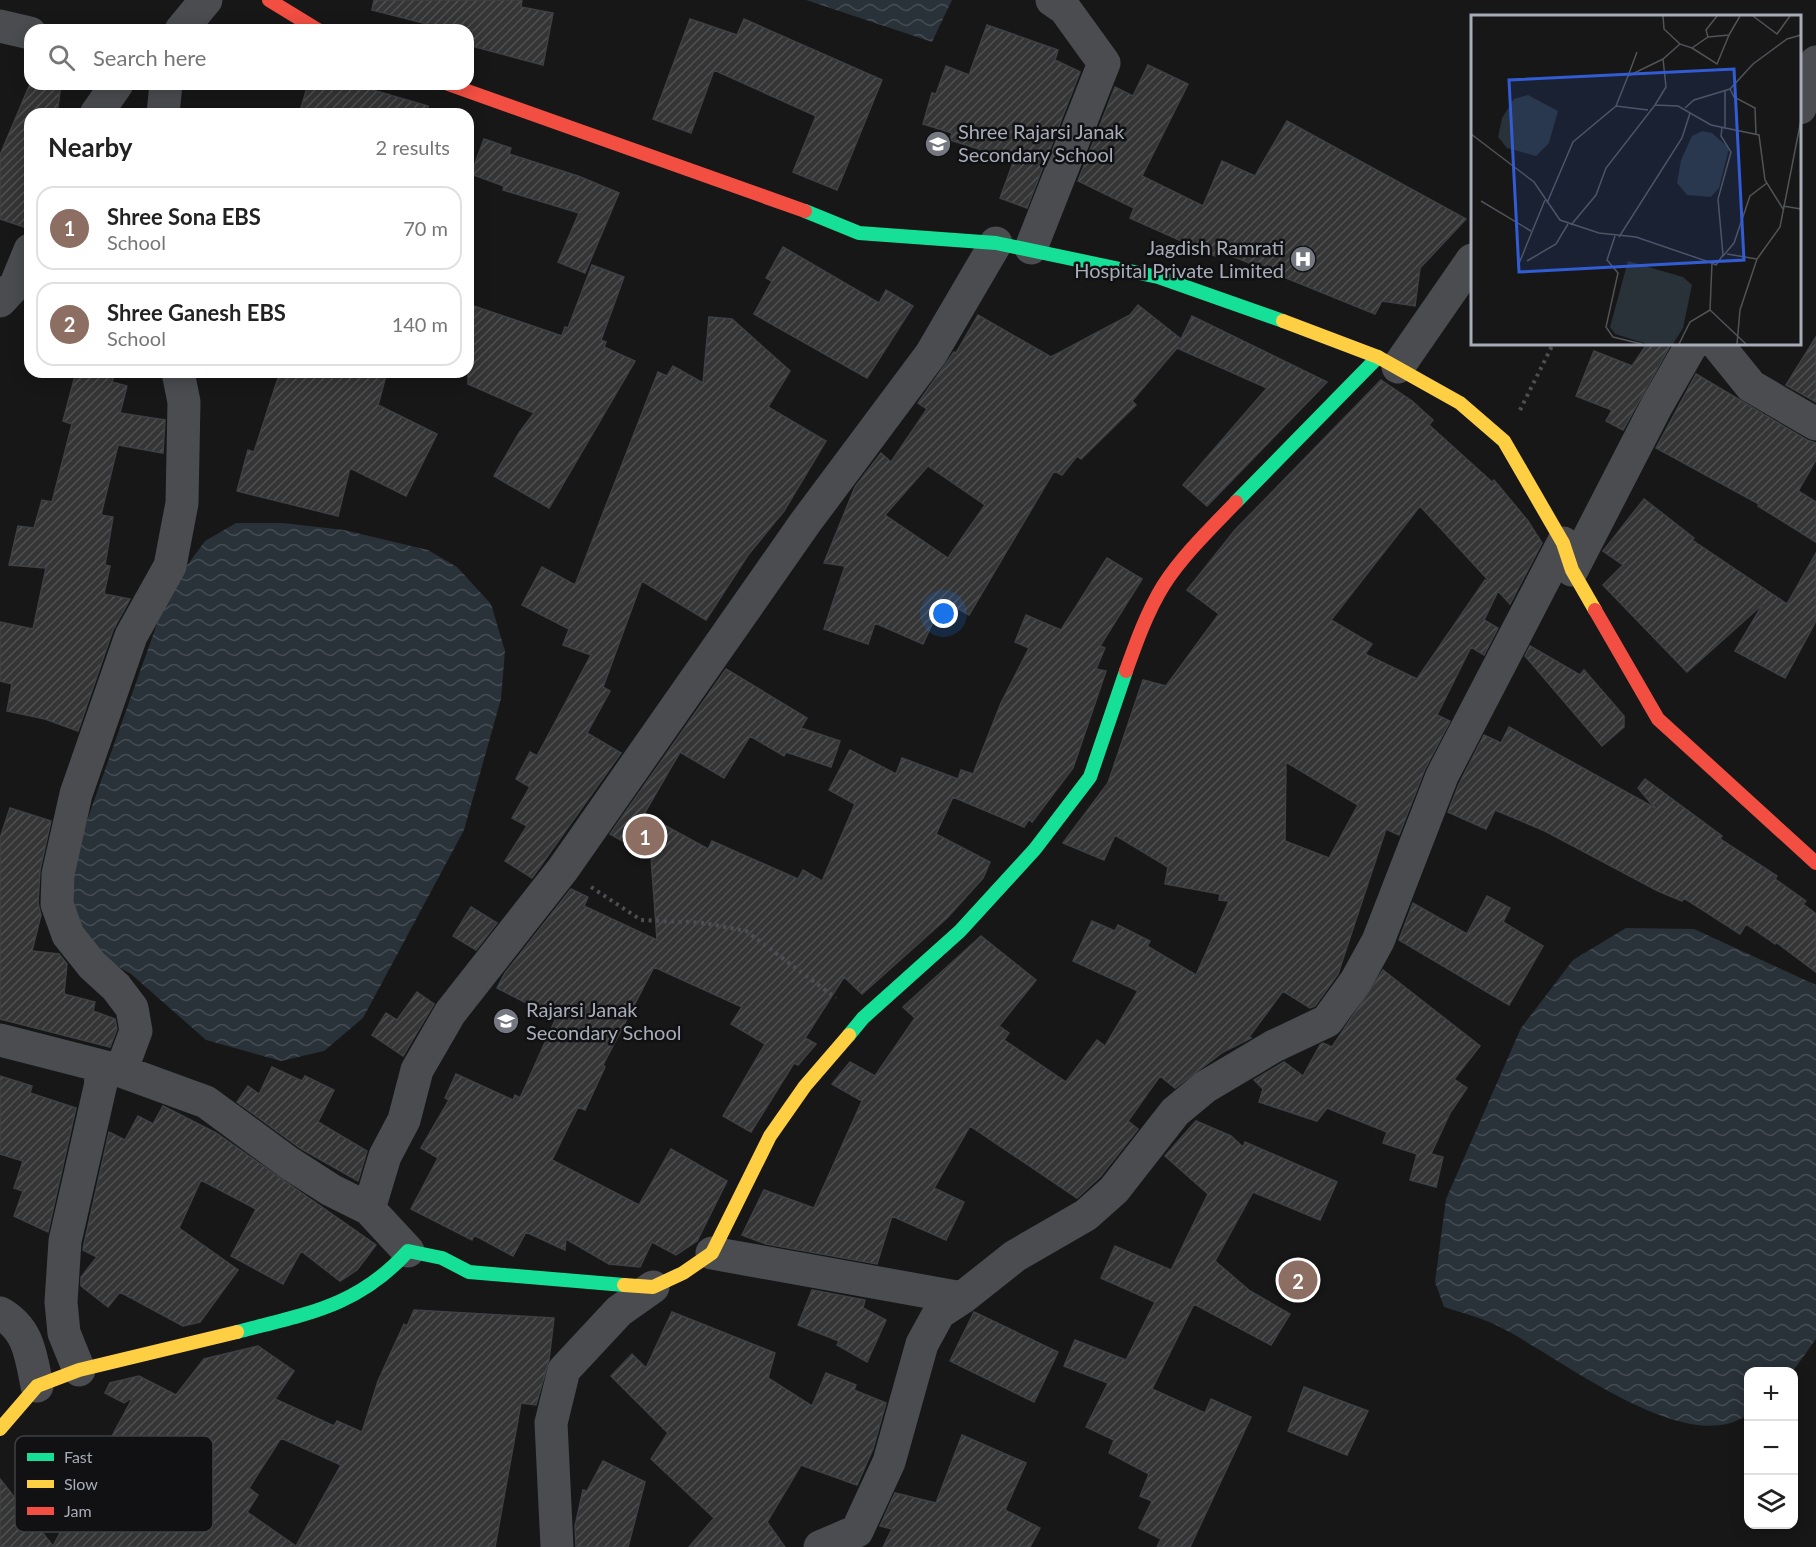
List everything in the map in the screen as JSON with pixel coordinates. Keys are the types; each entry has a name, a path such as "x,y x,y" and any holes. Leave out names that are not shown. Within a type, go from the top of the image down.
{"street":[{"path":"186,24 206,0"},
{"path":"269,0 308,24"},
{"path":"1031,248 1104,63 1065,9 1052,0"},
{"path":"0,26 24,32"},
{"path":"1801,105 1816,62"},
{"path":"100,108 113,90"},
{"path":"164,108 165,90"},
{"path":"464,90 781,201 859,233 996,243 1031,248 1158,277 1388,362 1460,403 1504,441 1658,719 1816,863"},
{"path":"369,1209 385,1156 404,1120 417,1070 450,1013 562,869 805,523 931,354 996,243"},
{"path":"557,1547 551,1423 564,1370 619,1311 653,1287 683,1273 712,1253 770,1136 806,1086 863,1018 960,931 1035,849 1090,777 1137,639 1163,586 1209,530 1388,362 1471,262"},
{"path":"0,301 16,284 24,265"},
{"path":"820,1547 855,1539 889,1462 922,1344 939,1313 962,1298 1015,1256 1086,1215 1114,1190 1175,1112 1205,1087 1274,1046 1327,1021 1356,981 1378,941 1442,776 1691,345"},
{"path":"1718,345 1751,386 1816,424"},
{"path":"78,1370 64,1333 61,1302 64,1241 101,1083 136,1031 132,1008 116,987 92,965 68,935 57,904 58,874 76,794 131,636 170,566 182,503 184,402 179,378"},
{"path":"0,1040 110,1069 206,1102 289,1163 331,1190 369,1209 408,1251 442,1258 469,1272 653,1287"},
{"path":"0,1429 37,1386 78,1370 112,1364 331,1307 356,1294 399,1262 408,1251"},
{"path":"712,1253 962,1298"},
{"path":"0,1313 13,1321 28,1341 37,1386"}],"path":[{"path":"1504,441 1552,345"},
{"path":"562,869 641,920 705,923 746,931 863,1018"}],"water":[{"path":"806,0 952,0 932,42"},
{"path":"236,523 283,523 344,530 428,550 457,567 491,604 505,651 501,699 464,830 363,1018 324,1051 281,1061 206,1040 131,974 96,954 71,910 75,854 169,590 205,541"},
{"path":"1626,928 1694,929 1816,985 1816,1339 1796,1367 1744,1367 1744,1416 1722,1425 1692,1424 1658,1414 1622,1398 1500,1327 1444,1307 1435,1282 1446,1199 1521,1028 1573,960"}],"building":[{"path":"374,0 522,0 521,7 553,13 543,65 474,47 474,24 427,24 372,10"},
{"path":"690,19 737,35 744,19 882,80 837,190 793,172 816,116 714,70 691,133 653,119"},
{"path":"987,25 1058,50 1055,60 1080,72 1027,208 1000,198 1014,160 950,140 952,133 923,124 932,93 936,94 946,66 969,75"},
{"path":"1148,65 1188,84 1142,176 1203,206 1222,161 1255,176 1287,121 1466,219 1420,268 1415,306 1382,301 1375,314 1217,250 1215,256 1130,218 1134,208 1078,181 1115,87 1133,96"},
{"path":"27,90 60,90 58,108 24,108 24,227 0,219 0,155"},
{"path":"306,90 373,90 428,106 428,108 301,108"},
{"path":"484,139 511,148 509,154 578,176 619,193 585,273 558,262 579,213 503,190 504,186 474,175 474,166"},
{"path":"783,247 879,303 886,290 913,306 867,378 754,314 772,281 766,278"},
{"path":"592,265 624,277 601,340 606,342 604,347 635,361 549,508 494,476 519,433 534,413 468,384 468,378 474,378 474,306 562,336 565,327 568,328"},
{"path":"1138,305 1181,339 1192,316 1327,382 1207,506 1183,485 1267,388 1177,348 1132,401 1136,405 1081,459 1077,456 1062,475 1054,471 969,615 943,600 923,644 875,623 868,644 824,629 845,566 824,563 855,487 881,453 891,462 927,409 918,403 954,352 956,353 978,315 1051,357 1130,315","holes":["928,466 985,505 948,558 885,515"]},
{"path":"709,317 732,319 790,371 768,407 826,441 784,511 748,555 706,620 642,581 603,687 610,691 587,733 621,753 532,878 505,861 527,826 512,818 530,787 516,779 530,752 537,756 591,655 563,645 569,629 522,605 542,567 575,585 658,372 667,376 673,366 703,383"},
{"path":"1816,337 1816,402 1786,385"},
{"path":"1646,345 1670,345 1623,430 1606,421 1612,410 1576,396 1594,351 1632,366"},
{"path":"1696,374 1807,440 1816,443 1816,460 1798,491 1816,502 1816,542 1758,506 1759,504 1656,448"},
{"path":"74,378 113,378 112,382 127,386 120,413 165,420 163,453 118,445 101,515 113,517 105,565 110,566 104,594 130,599 113,630 78,731 45,719 7,711 12,684 0,681 0,622 33,629 46,568 9,565 18,526 34,528 42,500 52,502 72,424 63,421"},
{"path":"278,378 385,378 378,405 437,434 406,496 350,468 338,516 237,491 248,450 254,452"},
{"path":"1381,380 1412,401 1433,420 1429,425 1492,482 1494,480 1528,521 1542,543 1510,604 1498,591 1484,620 1498,628 1484,655 1471,647 1437,715 1450,721 1425,769 1399,835 1386,829 1338,974 1315,1006 1310,1008 1283,991 1249,1037 1251,1038 1223,1052 1175,1088 1160,1076 1128,1121 1138,1129 1100,1177 1077,1198 970,1126 934,1188 964,1202 946,1240 892,1216 877,1264 766,1244 742,1235 764,1190 814,1208 862,1101 832,1084 850,1062 875,1076 915,1018 903,1007 981,936 1036,980 999,1026 1009,1033 1004,1040 1066,1082 1097,1040 1105,1046 1138,991 1073,961 1092,921 1115,931 1118,925 1150,941 1147,946 1196,975 1229,901 1219,900 1220,894 1165,884 1168,867 1115,835 1104,860 1063,843 1108,783 1143,680 1166,686 1219,614 1187,590 1235,530","holes":["1420,506 1491,583 1485,580 1417,679 1365,654 1372,644 1331,620","1286,762 1358,805 1329,858 1285,841"]},
{"path":"1644,499 1694,538 1692,540 1787,604 1816,553 1816,621 1785,678 1735,651 1763,604 1687,672 1603,585 1623,565 1603,551"},
{"path":"1107,558 1142,579 1100,646 1105,648 1096,669 1106,671 1073,768 1032,822 1029,819 1024,827 953,797 936,834 990,862 983,878 947,918 862,994 844,977 805,1038 816,1044 798,1065 794,1063 751,1132 723,1116 765,1044 731,1024 742,1007 654,967 603,1065 605,1067 585,1110 578,1107 552,1160 639,1205 671,1149 727,1181 697,1241 676,1255 652,1242 640,1267 609,1264 566,1239 565,1250 526,1232 513,1256 474,1235 472,1240 411,1209 438,1158 421,1148 449,1100 445,1098 456,1074 513,1100 515,1095 520,1098 556,1018 497,988 505,973 571,889 588,897 584,906 657,940 651,857 610,834 726,669 807,718 801,728 840,741 831,767 786,752 784,756 750,736 724,778 680,752 644,814 708,849 712,841 798,879 803,870 822,881 855,804 829,790 850,750 896,774 902,758 958,779 961,770 973,774 1001,703 1029,648 1015,642 1026,615 1061,630"},
{"path":"1530,646 1580,675 1584,670 1624,716 1624,727 1602,746 1525,656"},
{"path":"1509,727 1655,808 1638,788 1645,779 1722,836 1720,839 1777,876 1775,879 1806,901 1803,904 1816,914 1816,972 1776,942 1775,944 1746,924 1740,934 1684,898 1682,901 1658,891 1545,831 1495,810 1486,829 1448,812 1459,784 1484,735 1501,743"},
{"path":"10,808 51,821 40,870 38,903 41,915 32,951 59,954 67,964 64,994 95,1002 93,1011 115,1019 117,1029 110,1047 0,1019 0,838"},
{"path":"1487,896 1510,908 1503,922 1543,946 1509,1005 1399,940 1413,903 1467,934"},
{"path":"471,907 497,923 476,950 453,936"},
{"path":"1383,970 1480,1046 1454,1079 1467,1088 1450,1113 1431,1154 1443,1157 1436,1187 1410,1180 1417,1154 1383,1143 1387,1132 1327,1108 1317,1121 1259,1102 1263,1089 1254,1080 1284,1062 1303,1076 1320,1045 1323,1043 1332,1047"},
{"path":"417,992 434,1004 403,1056 372,1035 386,1013 397,1020"},
{"path":"272,1067 302,1081 305,1076 334,1090 318,1122 367,1151 358,1181 300,1148 237,1102 248,1086 259,1094"},
{"path":"0,1076 32,1086 30,1093 76,1108 48,1232 14,1216 23,1191 14,1188 23,1161 0,1154"},
{"path":"163,1106 216,1133 376,1245 357,1270 340,1281 301,1251 283,1284 231,1256 256,1209 201,1180 179,1228 238,1270 200,1322 183,1326 120,1292 108,1307 81,1286 81,1277 97,1257 83,1250 109,1132 125,1140 138,1116 153,1124"},
{"path":"1196,1121 1231,1136 1243,1147 1245,1142 1337,1182 1320,1220 1253,1192 1215,1261 1250,1291 1290,1314 1271,1345 1194,1304 1152,1389 1205,1413 1211,1399 1251,1417 1190,1547 1157,1547 1161,1539 1139,1528 1152,1501 1140,1496 1149,1474 1109,1453 1114,1440 1086,1427 1108,1383 1064,1366 1075,1340 1126,1360 1155,1302 1101,1278 1115,1246 1171,1270 1208,1194 1165,1156"},
{"path":"812,1290 865,1300 863,1308 886,1320 867,1362 837,1345 839,1341 798,1325"},
{"path":"414,1310 554,1318 549,1360 536,1405 521,1403 495,1547 0,1547 0,1479 15,1498 15,1532 42,1532 53,1546 61,1532 213,1532 213,1436 112,1436 133,1397 124,1403 105,1393 110,1383 139,1376 176,1395 204,1359 258,1346 294,1371 275,1399 334,1426 337,1421 362,1432 378,1381 404,1324 407,1326","holes":["281,1438 341,1465 296,1546 247,1512 258,1495 249,1488"]},
{"path":"672,1312 775,1353 768,1378 812,1406 826,1373 856,1385 854,1390 886,1403 873,1449 857,1485 801,1465 767,1522 785,1547 689,1547 714,1518 651,1459 668,1433 611,1376 632,1354 646,1368"},
{"path":"974,1312 1058,1352 1034,1402 950,1361"},
{"path":"1304,1387 1368,1411 1347,1455 1288,1431"},
{"path":"962,1435 1026,1463 1005,1510 1040,1528 1030,1547 883,1547 892,1529 880,1526 895,1493 936,1503"},
{"path":"603,1461 645,1482 628,1547 576,1547 575,1526 583,1490 587,1491"}],"traffic: fast":[{"path":"805,211 859,233 996,243 1158,277 1283,321"},
{"path":"1236,502 1378,357"},
{"path":"849,1035 863,1018 960,931 1035,849 1090,777 1126,671"},
{"path":"237,1332 329,1306 370,1285 408,1251 442,1258 469,1272 624,1285"}],"traffic: slow":[{"path":"1283,321 1378,357 1460,403 1504,441 1563,543 1572,570 1595,610"},
{"path":"624,1285 653,1287 683,1273 712,1253 770,1136 805,1086 849,1035"},
{"path":"0,1429 37,1386 79,1370 237,1332"}],"traffic: jam":[{"path":"269,0 308,24"},
{"path":"465,90 805,211"},
{"path":"1126,671 1147,617 1163,586 1188,553 1236,502"},
{"path":"1595,610 1658,719 1816,863"}],"place":[{"name":"Shree Rajarsi Janak Secondary School","path":"938,144"},
{"name":"Jagdish Ramrati Hospital Private Limited","path":"1303,259"},
{"name":"Shree Sona EBS","path":"645,836"},
{"name":"Rajarsi Janak Secondary School","path":"506,1021"},
{"name":"Shree Ganesh EBS","path":"1298,1280"}]}
